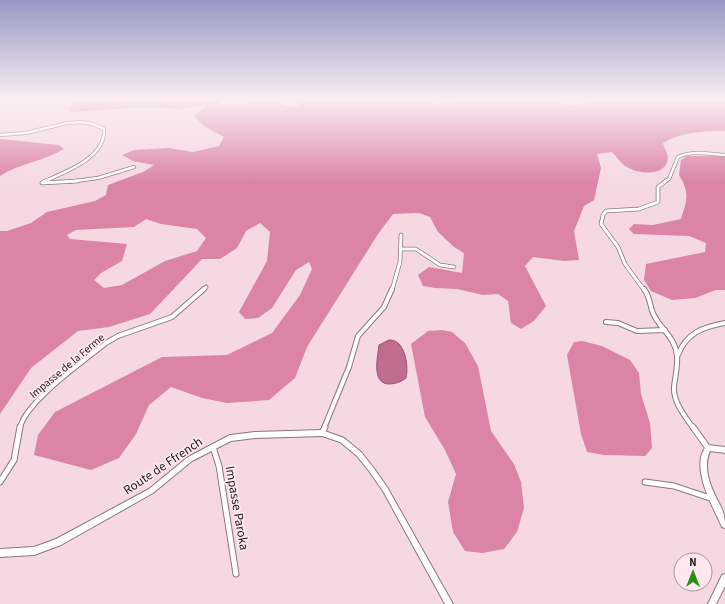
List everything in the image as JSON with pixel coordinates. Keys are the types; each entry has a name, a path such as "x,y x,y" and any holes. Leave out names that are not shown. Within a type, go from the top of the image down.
{"main road":[{"name":"Route de Ffrench","path":"0,553 34,552 64,539 151,491 190,460 230,438 255,435 322,433 342,440 359,454 372,469 385,489 449,604"},
{"path":"725,450 708,448 704,454 703,463 704,475 725,524"},
{"path":"712,604 725,578"}],"street":[{"path":"0,135 38,132 54,126"},
{"path":"98,126 104,129 104,138 93,154 42,183 67,183 85,180 118,170 134,167"},
{"path":"677,356 674,344 654,316 650,298 625,264 618,247 604,228 602,224 603,215 606,211 634,210 654,205 658,202 658,187 669,179 678,157 682,155 695,153 725,155"},
{"path":"322,433 349,367 358,336 384,307 390,296 402,249 401,235"},
{"path":"402,249 416,249 440,265 454,266"},
{"name":"Impasse de la Ferme","path":"0,482 14,460 20,425 41,397 106,343 118,336 172,316 181,311 206,287"},
{"path":"606,322 619,322 628,328 637,331 665,330"},
{"path":"708,448 681,410 676,398 674,389 677,356 680,348 689,335 707,326 725,323"},
{"name":"Impasse Paroka","path":"213,447 219,466 236,574"},
{"path":"645,482 674,486 714,499"}],"shaded area":[{"path":"204,126 725,126 725,131 685,134 663,143 668,158 662,169 657,171 643,172 630,169 623,165 612,152 597,154 601,168 594,200 584,206 574,231 579,260 564,261 533,257 525,266 546,306 534,321 521,329 511,323 508,301 498,294 483,295 457,289 423,286 418,275 429,267 462,273 464,253 454,247 438,232 430,217 419,213 393,214 378,234 307,347 295,378 269,400 227,403 202,398 171,387 149,405 136,434 119,458 91,470 34,455 38,435 55,412 162,357 227,355 272,333 300,295 312,269 309,262 296,270 272,308 258,318 245,319 239,312 267,261 270,232 260,223 246,231 237,248 220,259 202,259 150,314 109,327 78,331 31,368 0,414 0,231 7,231 31,223 47,212 95,201 106,195 108,185 143,172 154,165 133,161 122,155 134,150 168,148 193,152 219,146 224,137","holes":["146,219 161,224 197,229 206,238 197,251 165,261 122,285 104,288 94,280 101,273 122,261 127,244 70,239 67,235 76,230 134,227"]},
{"path":"0,139 59,145 64,149 0,176"},
{"path":"687,156 725,156 725,290 716,290 695,298 672,300 651,291 644,280 646,264 705,252 706,243 689,236 634,234 629,229 634,224 653,225 681,219 685,207 686,192 679,175 681,160"},
{"path":"442,330 452,332 465,343 478,366 491,431 514,464 521,482 524,508 517,532 504,549 482,553 465,551 453,532 448,502 456,474 445,450 425,417 411,344 428,331"},
{"path":"389,340 399,344 402,348 405,354 407,373 406,378 402,381 388,384 379,379 377,374 377,362 379,345"},
{"path":"582,341 602,346 630,360 639,373 641,394 650,423 652,448 645,456 604,455 587,452 581,434 567,355 574,342"}]}
